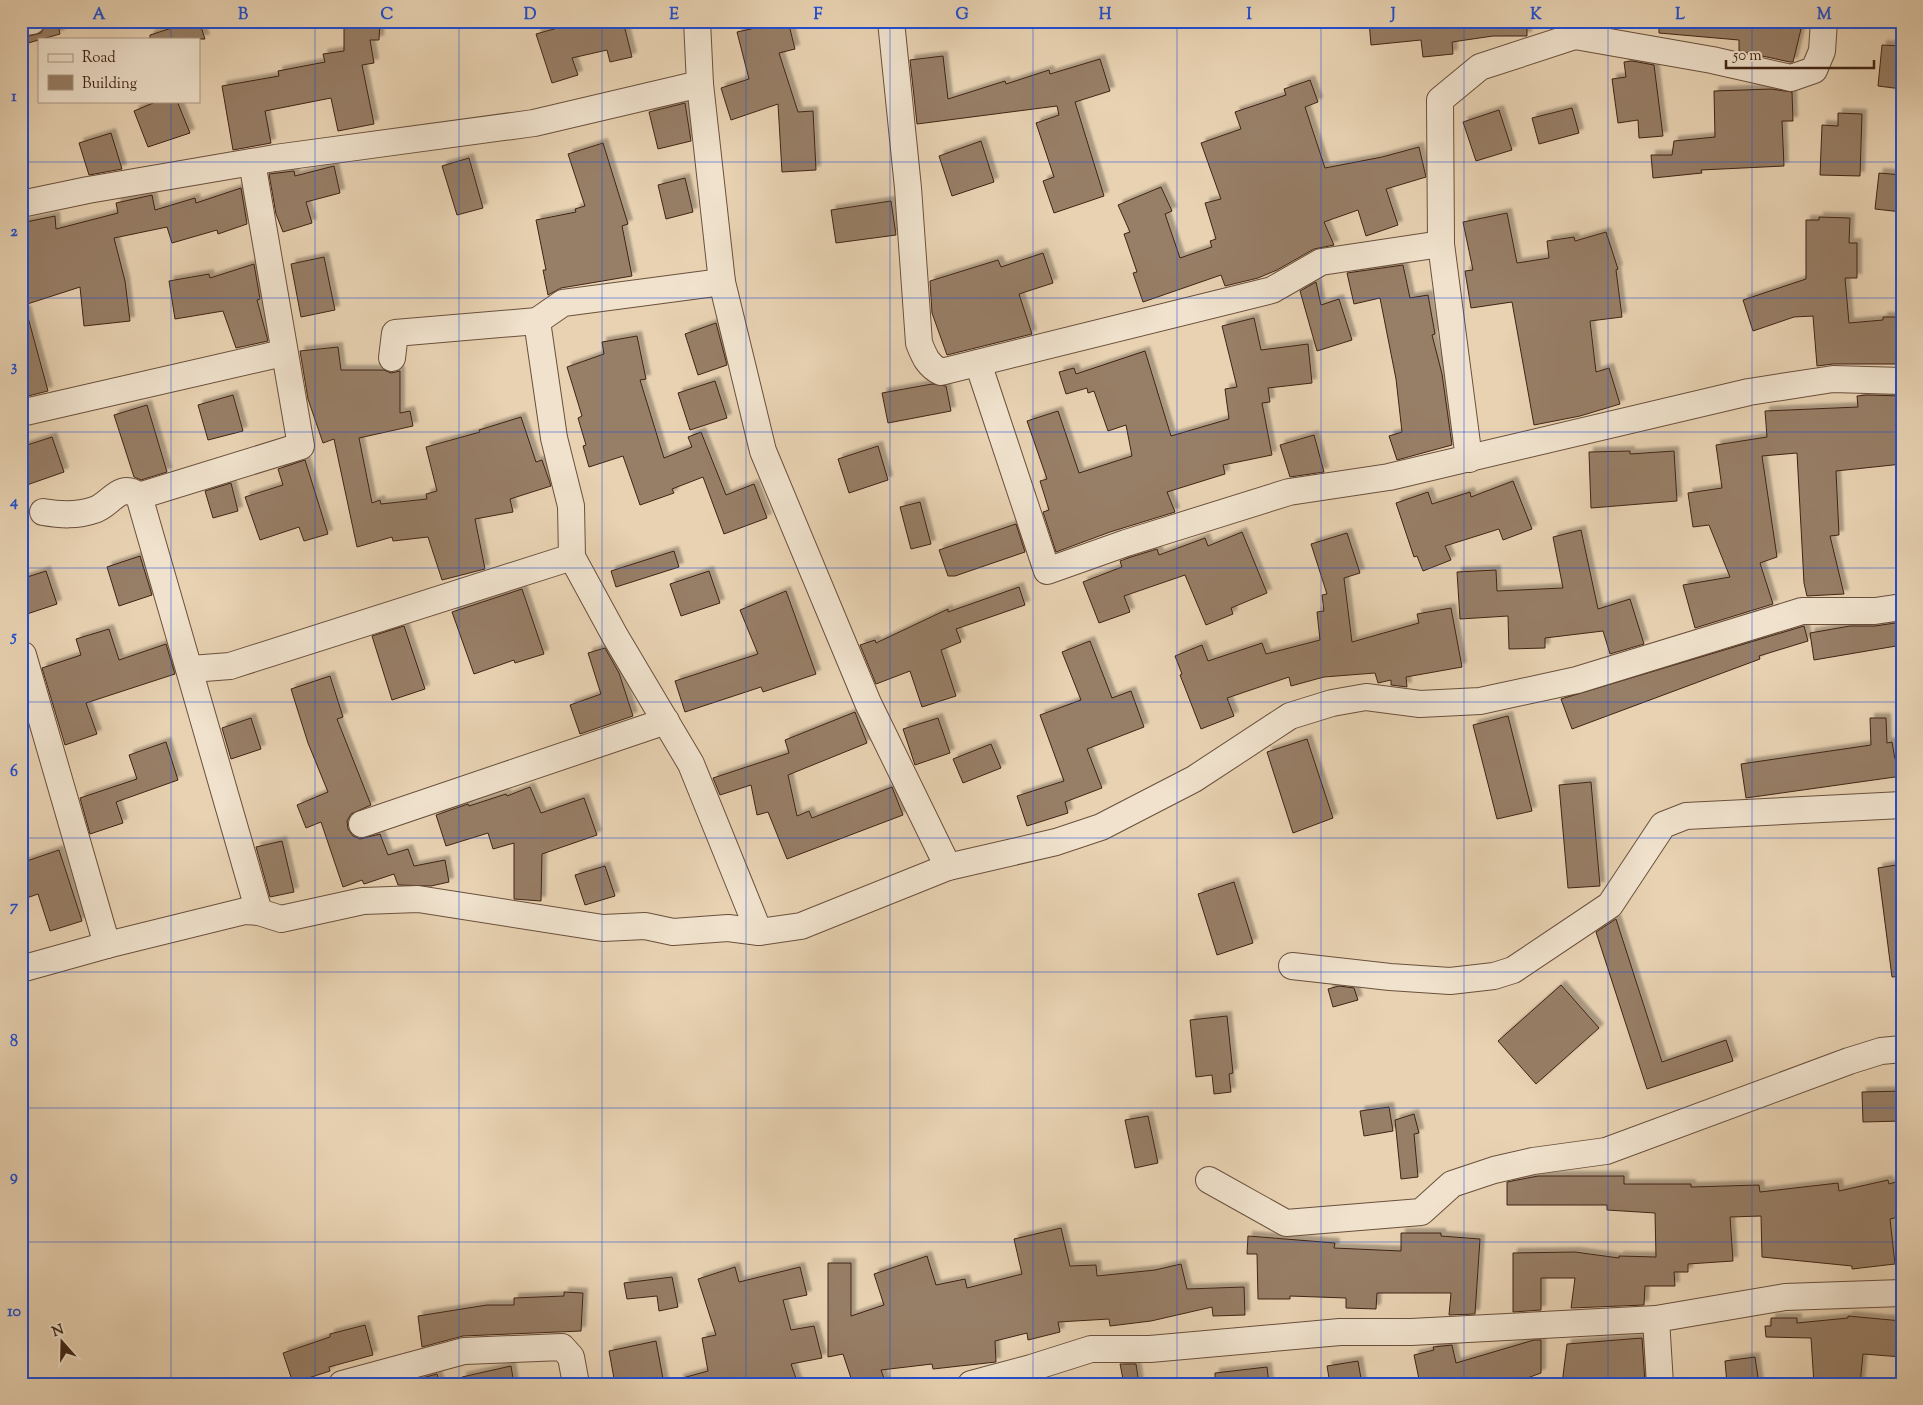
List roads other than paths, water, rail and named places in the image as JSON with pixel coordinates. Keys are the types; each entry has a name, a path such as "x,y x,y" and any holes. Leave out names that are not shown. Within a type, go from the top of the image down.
{"street":[{"path":"21,23 32,21"},
{"path":"697,21 700,84 722,282 763,451 868,703 948,867"},
{"path":"891,21 908,188 919,343 926,360 941,372 1272,290 1321,262 1441,244"},
{"path":"1470,459 1441,244 1440,100 1480,67 1576,29 1791,78 1814,70 1822,51 1824,21"},
{"path":"21,204 88,190 252,162 534,123 700,84"},
{"path":"139,496 301,446 283,353 252,162"},
{"path":"392,358 395,333 537,321 564,303 722,282"},
{"path":"537,321 554,438 571,506 572,557 691,764 759,932"},
{"path":"21,413 283,353"},
{"path":"978,363 1047,571 1126,543 1289,492 1389,477 1749,392 1833,379 1902,381"},
{"path":"43,512 62,516 82,513 97,510 123,492 133,491 139,496 191,669 259,912"},
{"path":"191,669 230,666 572,557"},
{"path":"21,969 107,945 245,911 259,912 282,920 363,901 418,899 603,928 645,926 673,932 728,928 759,932 801,926 948,867 1056,842 1101,826 1194,779 1290,716 1332,703 1366,697 1420,704 1480,701 1578,680 1802,612 1875,611 1902,607"},
{"path":"22,655 107,945"},
{"path":"362,824 666,721"},
{"path":"1292,966 1390,977 1450,981 1494,976 1513,970 1610,905 1663,826 1686,816 1902,804"},
{"path":"1209,1180 1286,1223 1421,1212 1452,1184 1533,1161 1606,1151 1849,1061 1881,1051 1902,1049"},
{"path":"971,1384 1032,1376 1091,1349 1150,1349 1340,1332 1411,1332 1656,1319 1784,1297 1902,1293"},
{"path":"1656,1319 1660,1384"},
{"path":"342,1384 464,1351 562,1347 571,1357 576,1384"}]}
